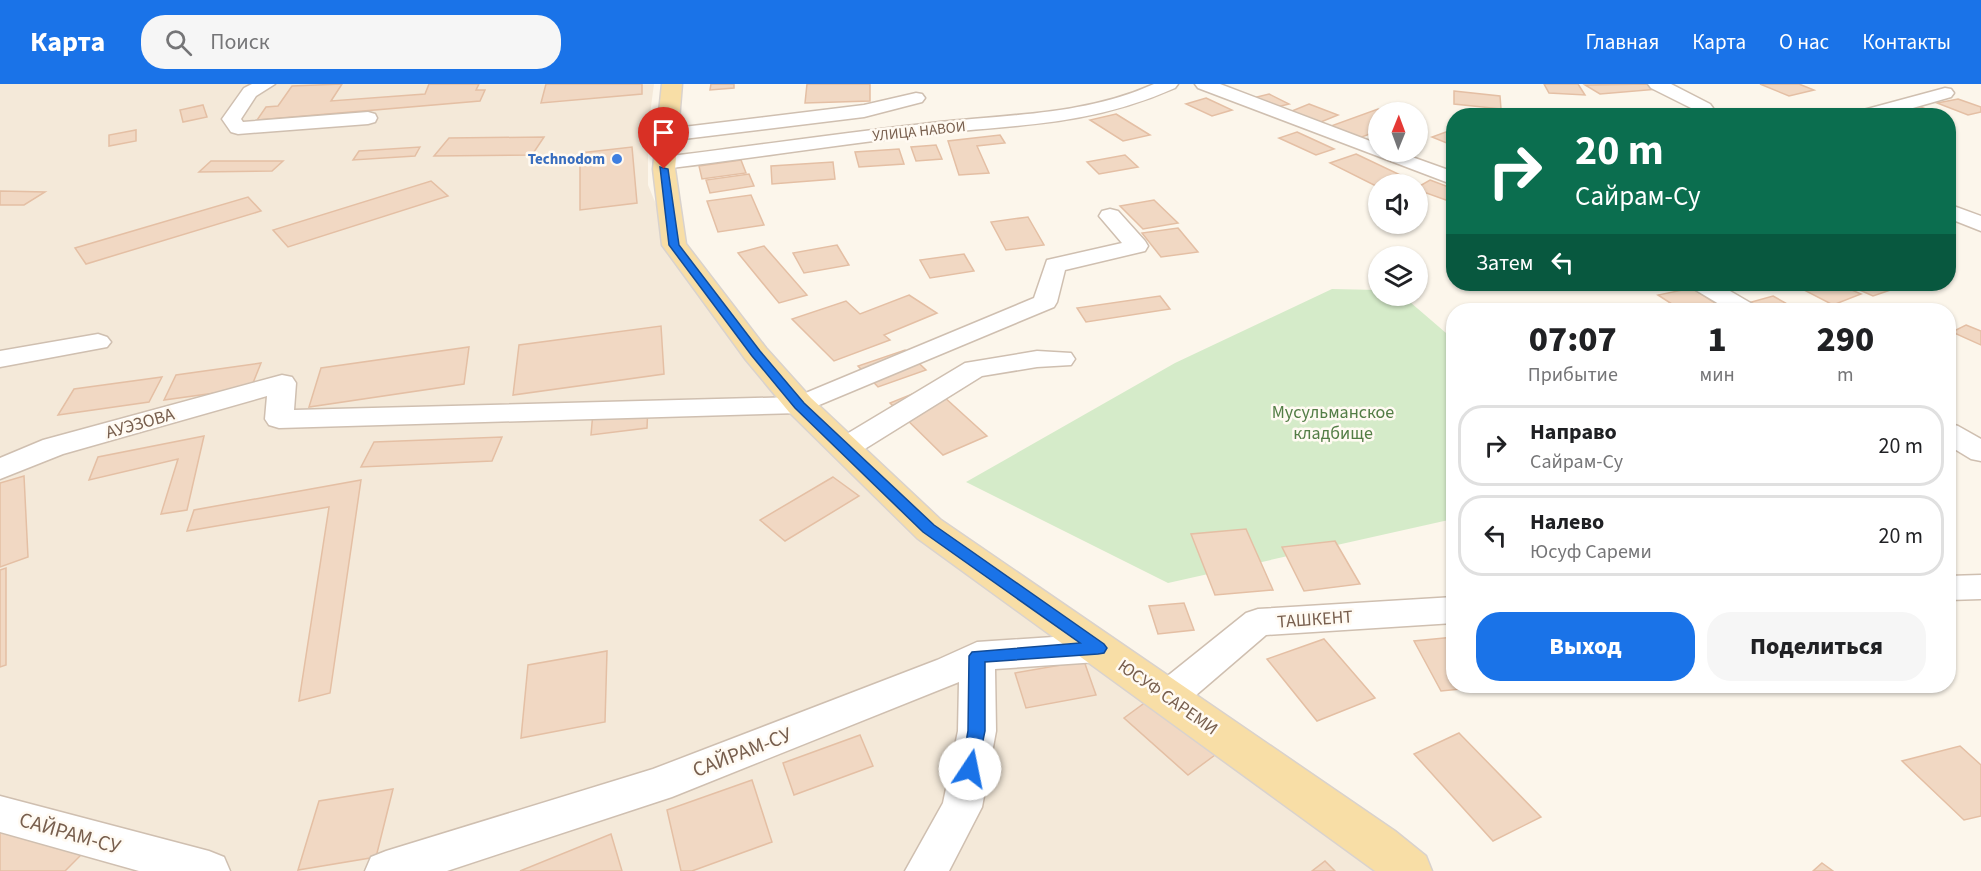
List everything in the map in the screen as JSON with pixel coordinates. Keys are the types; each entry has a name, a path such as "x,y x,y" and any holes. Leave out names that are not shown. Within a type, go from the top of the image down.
{"main road":[{"name":"ЮСУФ САРЕМИ","path":"672,84 666,149 674,245 756,354 800,405 928,529 1379,846 1409,871"}],"street":[{"path":"266,84 250,92 231,119 238,128 368,118"},
{"name":"УЛИЦА НАВОИ","path":"666,149 1071,117 1140,99 1169,84"},
{"path":"1204,84 1368,146"},
{"path":"1657,84 1704,108"},
{"path":"1892,108 1945,93"},
{"path":"666,149 864,111 916,98"},
{"path":"1409,162 1446,176"},
{"path":"1956,213 1981,224"},
{"path":"800,405 1046,302 1055,265 1137,246 1110,216"},
{"path":"1714,291 1733,303"},
{"path":"0,360 98,342"},
{"path":"845,448 974,369 1037,359 1062,359"},
{"name":"АУЭЗОВА","path":"0,469 54,447 282,383 279,419 800,405"},
{"path":"1956,437 1981,452"},
{"path":"1956,588 1981,587"},
{"name":"ТАШКЕНТ","path":"1168,697 1258,622 1446,610"},
{"name":"САЙРАМ-СУ","path":"386,871 658,785 939,674 977,656 1098,648"},
{"path":"926,871 962,807 977,731 977,656"},
{"name":"САЙРАМ-СУ","path":"0,814 209,871"}],"shaded area":[{"path":"0,84 654,84 648,129 648,185 682,267 886,495 1390,871 0,871"}],"green space":[{"name":"Мусульманское кладбище","path":"1332,289 1368,290 1368,306 1415,306 1446,333 1446,521 1168,583 966,482 1175,363"}],"building":[{"path":"342,84 331,101 425,94 429,84 479,84 476,90 485,90 480,101 257,120 266,107 278,106 292,86"},
{"path":"546,84 642,84 642,94 541,103"},
{"path":"711,84 734,84 734,88 710,90"},
{"path":"807,84 870,84 870,101 805,103"},
{"path":"1544,84 1578,84 1585,95 1549,93"},
{"path":"1650,84 1659,89 1600,94 1585,85"},
{"path":"1760,84 1799,84 1814,90 1789,96"},
{"path":"1454,91 1500,96 1501,108 1492,108 1454,104"},
{"path":"1269,94 1289,104 1273,108 1253,98"},
{"path":"1206,98 1232,110 1212,116 1186,104"},
{"path":"1958,99 1981,107 1981,112 1968,115 1956,110 1956,108 1937,103"},
{"path":"1309,104 1338,115 1316,124 1287,113"},
{"path":"203,105 207,117 183,122 180,110"},
{"path":"1368,113 1368,135 1359,138 1331,126"},
{"path":"1116,114 1150,135 1123,141 1090,120"},
{"path":"136,130 136,141 109,146 109,135"},
{"path":"1297,132 1334,149 1316,155 1279,138"},
{"path":"1446,132 1446,143 1432,137"},
{"path":"1000,135 1005,143 977,146 989,173 959,175 948,141"},
{"path":"544,137 532,155 434,156 449,138"},
{"path":"936,145 942,159 916,161 911,147"},
{"path":"420,147 415,156 353,160 359,151"},
{"path":"632,147 637,203 580,210 580,153"},
{"path":"899,149 904,164 859,167 855,152"},
{"path":"1356,154 1368,160 1368,162 1373,162 1398,174 1368,174 1368,182 1330,163"},
{"path":"1125,155 1138,167 1099,174 1087,162"},
{"path":"741,160 746,173 702,179 699,166"},
{"path":"211,161 283,161 272,171 199,172"},
{"path":"833,162 835,179 772,184 771,166"},
{"path":"749,174 754,186 710,193 706,180"},
{"path":"431,181 448,196 288,247 273,230"},
{"path":"1428,181 1446,186 1446,200 1428,194"},
{"path":"0,191 45,192 24,205 0,205"},
{"path":"751,195 764,225 718,232 707,201"},
{"path":"248,197 261,211 86,264 75,248"},
{"path":"1154,200 1178,223 1143,229 1120,206"},
{"path":"1028,217 1044,245 1006,250 991,222"},
{"path":"1178,228 1198,252 1161,257 1142,233"},
{"path":"837,245 849,265 804,273 793,253"},
{"path":"764,246 807,295 779,303 738,253"},
{"path":"964,254 974,271 930,278 920,260"},
{"path":"1677,291 1697,291 1715,303 1670,303 1658,295"},
{"path":"1806,291 1854,291 1861,294 1838,303 1829,303"},
{"path":"1862,291 1888,291 1873,296"},
{"path":"909,295 937,313 884,335 890,340 834,361 792,319 846,301 860,314"},
{"path":"1160,296 1170,309 1086,322 1077,308"},
{"path":"1773,296 1786,303 1748,303"},
{"path":"1966,325 1981,331 1981,345 1956,334 1956,330"},
{"path":"661,326 664,374 513,395 519,345"},
{"path":"469,347 464,384 309,407 321,368"},
{"path":"905,350 926,370 878,387 858,366"},
{"path":"261,363 251,388 164,400 176,375"},
{"path":"162,377 149,402 58,415 74,389"},
{"path":"932,386 987,436 943,455 890,403"},
{"path":"648,405 647,428 591,435 593,412"},
{"path":"204,436 187,510 161,514 178,459 89,480 98,457"},
{"path":"502,437 492,461 361,467 374,442"},
{"path":"24,476 28,557 0,567 0,483"},
{"path":"833,477 859,496 785,541 760,520"},
{"path":"361,480 330,693 299,701 329,507 187,531 194,510"},
{"path":"1246,529 1273,590 1215,595 1191,534"},
{"path":"1335,541 1360,584 1304,591 1282,547"},
{"path":"6,568 6,665 0,667 0,570"},
{"path":"1184,603 1194,630 1158,634 1149,606"},
{"path":"1446,638 1446,690 1441,691 1414,641"},
{"path":"1324,639 1375,698 1317,721 1267,659"},
{"path":"607,651 605,722 521,738 528,665"},
{"path":"1084,661 1096,695 1026,708 1015,673"},
{"path":"1150,699 1215,755 1188,775 1124,718"},
{"path":"1459,733 1541,817 1493,841 1414,754"},
{"path":"860,735 873,766 794,795 783,763"},
{"path":"1960,746 1981,765 1981,816 1964,820 1902,761"},
{"path":"752,780 772,842 692,871 681,871 667,810"},
{"path":"393,789 376,857 298,870 319,801"},
{"path":"0,828 85,851 65,871 0,871"},
{"path":"611,834 622,871 520,871"},
{"path":"1325,861 1335,871 1312,871"},
{"path":"1822,863 1833,871 1813,871"}],"place":[{"name":"Technodom","path":"617,159"}],"route":[{"path":"664,169 674,245 756,354 800,405 928,529 1098,648 977,656 977,731 970,769"}]}
